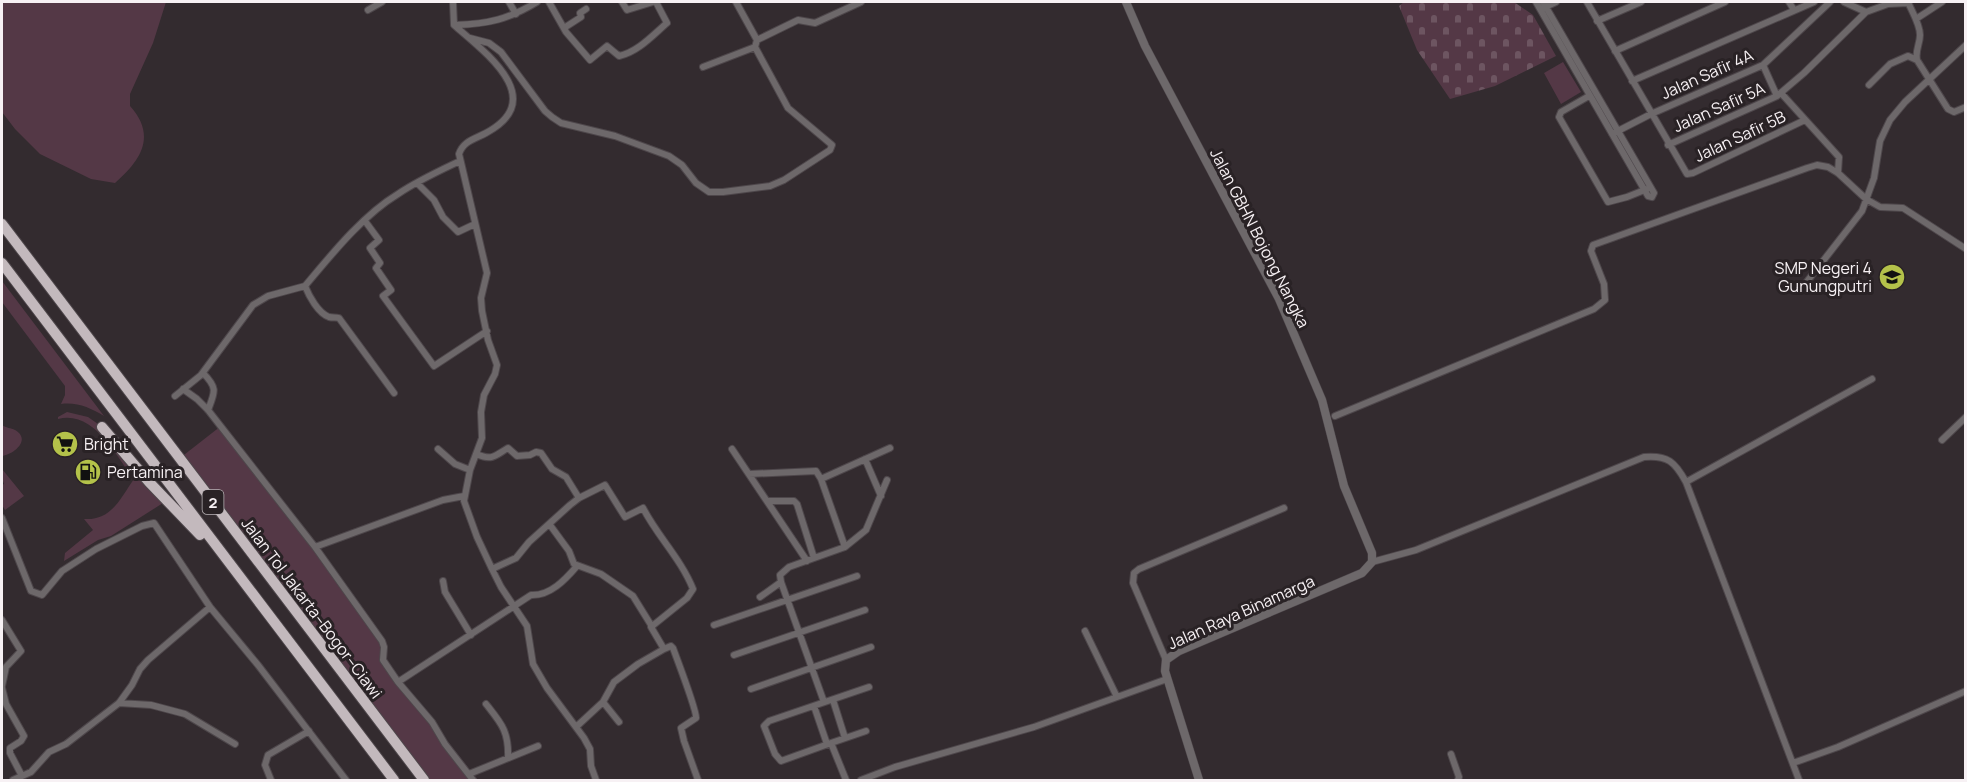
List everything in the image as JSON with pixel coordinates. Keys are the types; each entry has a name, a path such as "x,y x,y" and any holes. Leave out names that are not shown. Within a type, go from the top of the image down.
{"highway":[{"name":"Jalan Tol Jakarta–Bogor–Ciawi","path":"2,224 424,780"},
{"name":"2","path":"2,263 394,780"},
{"path":"102,427 149,482 233,570"}],"street":[{"path":"368,10 382,2"},
{"path":"453,2 454,25 504,72 512,87 513,106 510,114 502,123 462,146 459,154 487,273 481,298 488,340 497,365 484,395 481,412 482,438 470,470 464,496 472,527 492,569 527,628 533,664 590,750 591,766 596,780"},
{"path":"509,2 516,14"},
{"path":"454,25 493,22 516,14 537,2"},
{"path":"549,2 574,43 590,60 607,46 619,56 627,55 667,23 654,2 627,10 622,2"},
{"path":"736,2 757,40"},
{"path":"703,67 754,47 757,40 798,20 815,23 861,2"},
{"name":"Jalan GBHN Bojong Nangka","path":"1126,2 1150,56 1279,299 1322,400 1344,486 1370,545 1372,562"},
{"path":"1541,4 1556,2"},
{"path":"1587,2 1668,145"},
{"path":"1597,21 1641,2"},
{"path":"1615,51 1725,2"},
{"path":"1789,2 1794,10"},
{"path":"1632,81 1814,2"},
{"name":"Jalan Safir 4A","path":"1615,132 1763,65 1830,2"},
{"path":"1844,2 1866,12 1888,4 1908,2 1921,38 1916,52 1917,60 1948,109 1954,112 1965,107"},
{"path":"1916,19 1942,2"},
{"path":"1541,4 1589,96 1615,132"},
{"path":"1541,4 1648,189 1627,198 1608,202 1559,117 1561,112 1589,96"},
{"path":"564,28 581,17 580,13 586,9"},
{"name":"Jalan Safir 5A","path":"1668,145 1779,94 1804,73 1866,12"},
{"path":"469,38 489,43 501,52 545,111 561,123 615,136 669,156 682,165 702,188 710,192 770,186 784,180 832,147 830,142 788,108 754,47"},
{"path":"1802,288 1863,211 1874,178 1880,141 1890,120 1965,45"},
{"path":"1869,85 1894,61 1908,56 1917,60"},
{"path":"1763,65 1779,94 1839,157 1838,173"},
{"name":"Jalan Safir 5B","path":"1668,145 1687,174 1693,173 1805,120"},
{"path":"175,396 203,373 253,305 268,296 304,286 342,243 397,194 460,161"},
{"path":"1335,416 1594,309 1605,300 1604,284 1591,252 1593,245 1817,165 1828,167 1838,173 1866,198 1880,207 1903,208 1965,249"},
{"path":"417,183 434,200 443,216 458,232 475,224"},
{"path":"365,221 379,240 370,248 380,262 376,268 391,290 383,296 435,366 487,331"},
{"path":"304,286 321,311 328,316 339,318 394,393"},
{"path":"203,373 213,384 214,391 208,410"},
{"path":"1686,482 1872,379"},
{"path":"183,389 208,410 315,547 382,641 383,660 398,682 432,722 445,744 473,780"},
{"path":"1942,440 1965,417"},
{"path":"476,454 488,459 508,448 517,456 541,453 552,469 566,477 579,498"},
{"path":"821,479 890,448"},
{"path":"438,449 455,464 470,470"},
{"path":"732,449 807,561"},
{"path":"1372,562 1416,550 1644,457 1659,456 1669,460 1679,469 1686,482 1799,780"},
{"path":"865,459 881,496"},
{"path":"749,474 812,471 819,474 845,547"},
{"path":"824,702 780,576 784,570 845,547 866,530 887,480"},
{"path":"492,569 516,558 529,542 579,498 605,485 625,517 643,508 655,531 684,568 693,589 687,598 651,626"},
{"path":"315,547 444,500 464,496"},
{"path":"768,501 794,501 797,504 814,558"},
{"path":"1166,660 1132,583 1134,573 1284,508"},
{"path":"2,518 31,591 42,595 62,572 96,549 142,526 154,523 210,607 258,665 346,780"},
{"path":"550,525 577,566 600,574 633,596 664,649"},
{"name":"Jalan Raya Binamarga","path":"1199,780 1167,679 1166,660 1179,651 1362,573 1372,562"},
{"path":"398,682 531,595 548,592 566,580 577,566"},
{"path":"714,625 857,576"},
{"path":"443,581 445,592 471,635"},
{"path":"760,597 781,582"},
{"path":"13,780 38,766 49,752 66,744 118,703 148,660 210,607"},
{"path":"734,655 865,609"},
{"path":"2,620 21,651 6,667 2,687 6,704 24,736 21,741 10,748 10,753 22,776"},
{"path":"1085,631 1117,697"},
{"path":"576,727 600,707 614,682 643,660 670,646 673,648 687,692 697,714 696,718 681,728 698,780"},
{"path":"751,689 871,647"},
{"path":"861,780 895,766 1034,727 1167,679"},
{"path":"866,731 781,761 764,728 769,721 869,687"},
{"path":"1793,763 1838,747 1965,691"},
{"path":"833,700 845,738"},
{"path":"603,702 619,722"},
{"path":"118,703 151,705 184,714 235,744"},
{"path":"486,704 503,724 508,758"},
{"path":"814,706 846,780"},
{"path":"272,780 264,761 268,755 309,732"},
{"path":"469,774 538,746"},
{"path":"1451,753 1460,777 1458,780"}],"green space":[{"path":"2,2 166,2 153,43 130,94 130,106 143,127 142,147 132,165 115,183 91,179 40,154 2,112"},
{"path":"1404,2 1514,2 1533,15 1556,56 1495,86 1450,99 1417,50 1399,6"},
{"path":"1563,62 1581,92 1561,104 1544,73"},
{"path":"2,281 104,416 84,406 61,404 65,395 65,386 2,302"},
{"path":"67,412 88,417 98,424 163,503 111,536 98,540 64,561 65,553 93,530 84,519 94,519 109,512 134,479 111,447 93,428 82,421 71,418 58,419"},
{"path":"2,425 15,430 22,438 15,450 2,456"},
{"path":"221,426 382,641 383,660 478,780 424,780 180,458"},
{"path":"2,469 24,496 5,510 2,505 2,485 4,484"}],"place":[{"name":"SMP Negeri 4 Gunungputri","path":"1892,277"},
{"name":"Bright","path":"65,444"},
{"name":"Pertamina","path":"88,472"}]}
